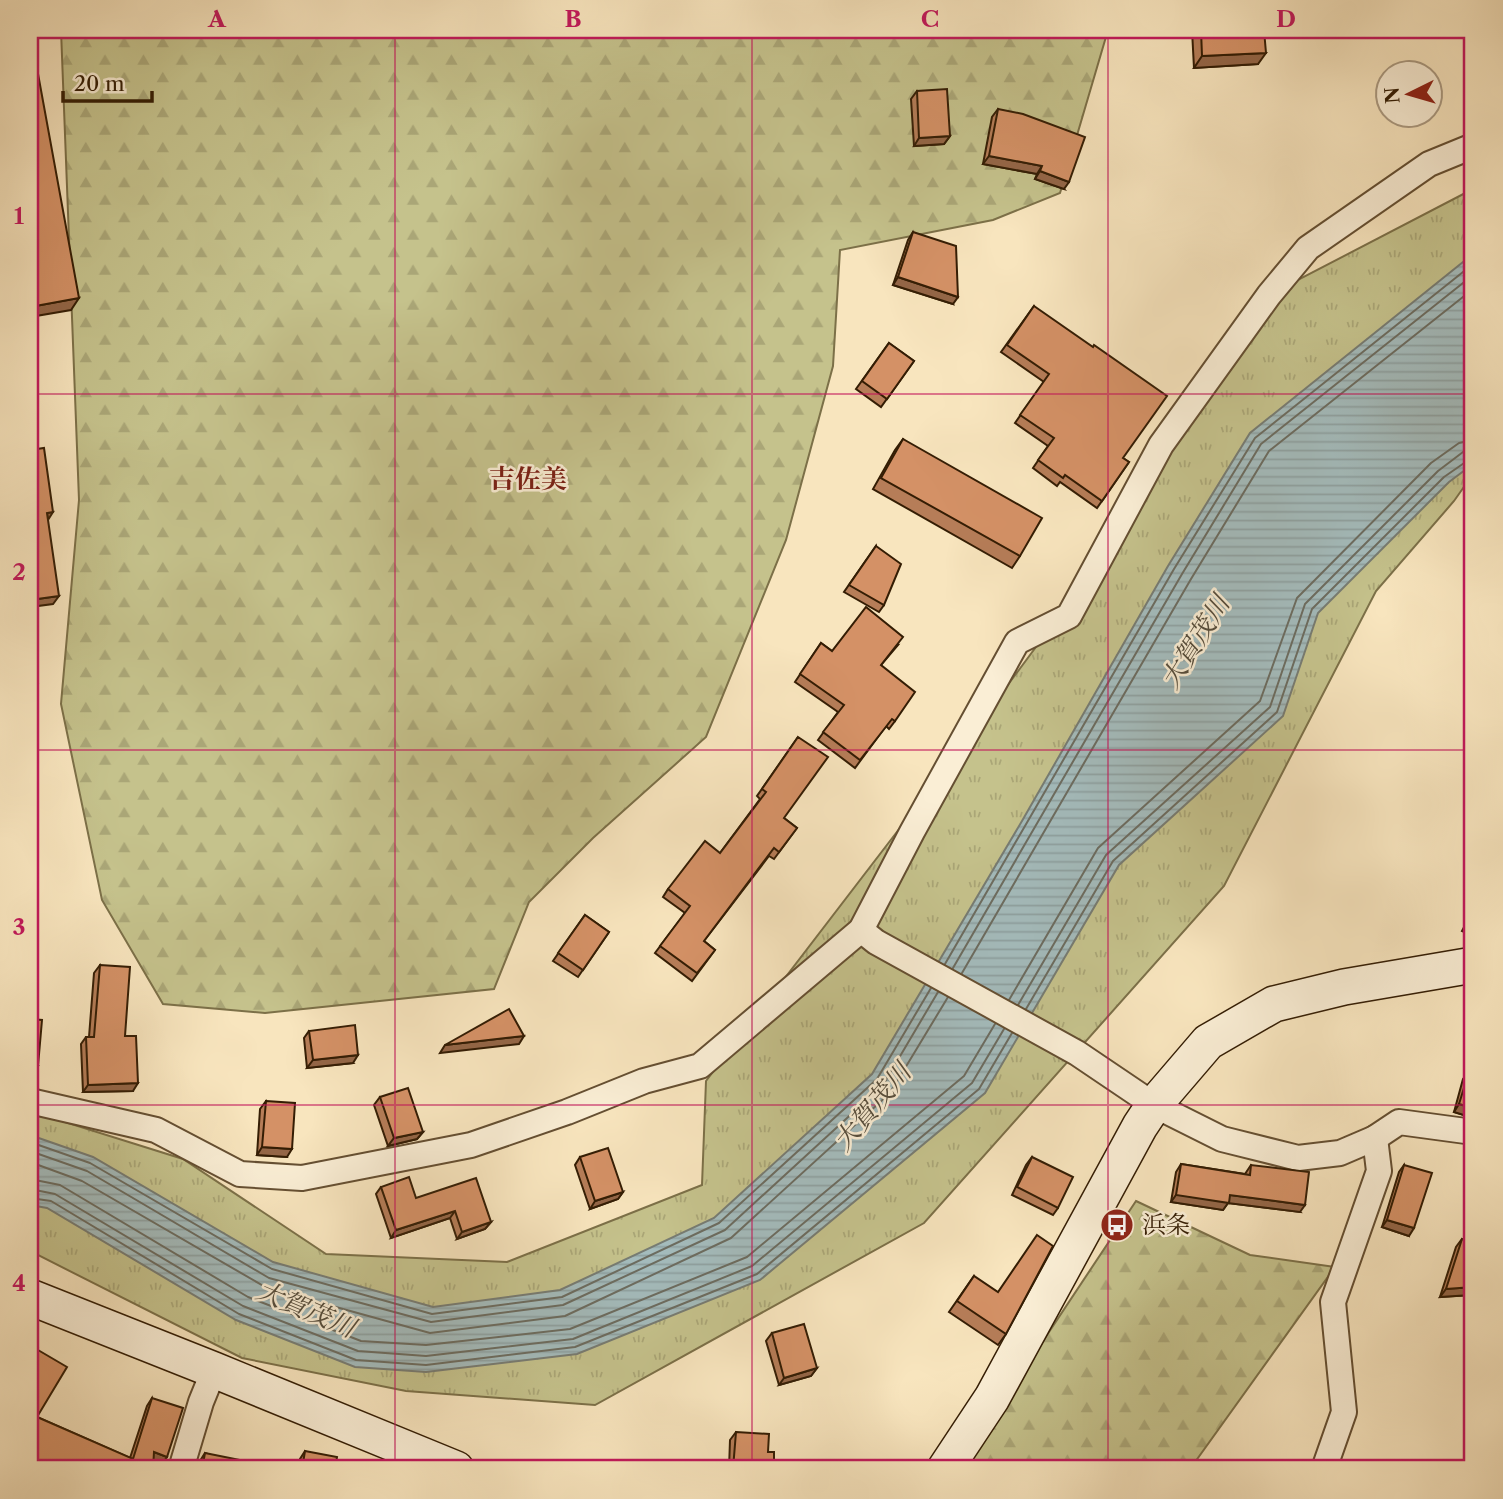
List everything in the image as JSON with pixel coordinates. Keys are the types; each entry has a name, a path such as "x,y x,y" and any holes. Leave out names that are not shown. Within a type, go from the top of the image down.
{"street":[{"path":"30,1101 156,1130 240,1174 302,1178 471,1145 567,1112 644,1081 700,1066 868,936 912,832 1017,642 1069,616 1161,445 1269,295 1308,248 1429,164 1473,146"},
{"path":"868,936 1077,1054 1154,1105 1222,1139 1298,1158 1340,1153 1375,1138 1399,1122 1473,1132"},
{"path":"945,1469 992,1398 1154,1105 1208,1042 1274,1004 1344,987 1473,965"},
{"path":"1324,1469 1344,1412 1333,1302 1379,1171 1375,1138"},
{"path":"30,1297 456,1469"},
{"path":"181,1469 201,1402 214,1370"}],"green space":[{"path":"61,30 1108,30 1060,193 993,220 840,250 833,366 786,540 706,737 593,838 529,902 494,989 265,1013 163,1004 102,900 61,704 79,500"},
{"path":"1473,189 1473,474 1454,501 1376,591 1224,886 924,1223 595,1405 406,1391 242,1358 30,1251 30,1111 183,1159 326,1254 507,1262 702,1185 706,1081 1053,624 1269,295"},
{"path":"1136,1201 1250,1255 1335,1267 1190,1469 958,1469"}],"water":[{"name":"大賀茂川","path":"1473,254 1473,464 1449,482 1318,613 1283,716 1119,865 985,1093 760,1280 577,1354 426,1372 355,1367 236,1320 47,1208 30,1205 30,1135 93,1157 273,1262 433,1307 560,1290 714,1218 872,1074 1022,821 1168,566 1250,433"}],"building":[{"path":"30,30 79,298 30,307"},
{"path":"1201,30 1264,30 1266,53 1202,56"},
{"path":"947,89 950,136 919,138 917,91"},
{"path":"998,109 1023,114 1085,137 1069,182 1040,171 1042,166 989,156"},
{"path":"913,232 956,246 958,297 898,277"},
{"path":"1034,306 1167,396 1123,458 1129,462 1102,501 1038,460 1054,438 1020,415 1049,374 1007,345"},
{"path":"889,343 914,361 887,399 862,381"},
{"path":"903,439 1042,518 1020,556 881,478"},
{"path":"44,448 53,512 47,513 59,596 30,600 30,450"},
{"path":"876,546 901,564 884,605 849,585"},
{"path":"866,607 903,637 881,665 915,692 895,721 892,719 860,760 823,732 844,705 800,674 821,643 832,651"},
{"path":"30,634 37,685 30,686"},
{"path":"798,737 828,757 784,818 797,828 779,852 774,848 704,941 715,950 697,973 660,946 690,906 668,889 705,841 720,853 766,792 762,789"},
{"path":"1473,911 1473,931 1465,927"},
{"path":"585,915 609,932 583,970 558,953"},
{"path":"100,965 130,967 125,1036 136,1036 138,1083 88,1085 86,1037 94,1037"},
{"path":"509,1009 524,1036 445,1045"},
{"path":"30,1019 42,1020 38,1066 30,1065"},
{"path":"355,1025 358,1055 313,1060 309,1031"},
{"path":"1473,1069 1473,1108 1459,1104 1469,1072"},
{"path":"408,1088 423,1132 394,1138 380,1097"},
{"path":"266,1101 295,1103 292,1149 262,1147"},
{"path":"608,1148 623,1192 595,1201 580,1157"},
{"path":"1032,1157 1073,1177 1058,1208 1017,1187"},
{"path":"1181,1164 1250,1175 1251,1165 1309,1172 1305,1205 1230,1195 1229,1203 1176,1195"},
{"path":"1404,1165 1432,1173 1414,1228 1387,1220"},
{"path":"409,1177 416,1198 476,1178 491,1222 462,1232 455,1211 396,1230 381,1187"},
{"path":"1037,1235 1053,1246 1006,1334 957,1301 974,1276 998,1292"},
{"path":"1462,1239 1473,1243 1473,1287 1446,1289"},
{"path":"804,1324 817,1368 784,1378 772,1333"},
{"path":"38,1350 67,1367 37,1417 133,1459 152,1398 183,1408 167,1457 154,1452 153,1469 30,1469 30,1363"},
{"path":"736,1432 769,1434 768,1452 774,1452 774,1469 733,1469"},
{"path":"305,1451 337,1457 335,1469 302,1469"},
{"path":"205,1453 250,1462 249,1469 202,1469"}],"place":[{"name":"浜条","path":"1117,1225"}],"district":[{"name":"吉佐美","path":"528,479"}]}
